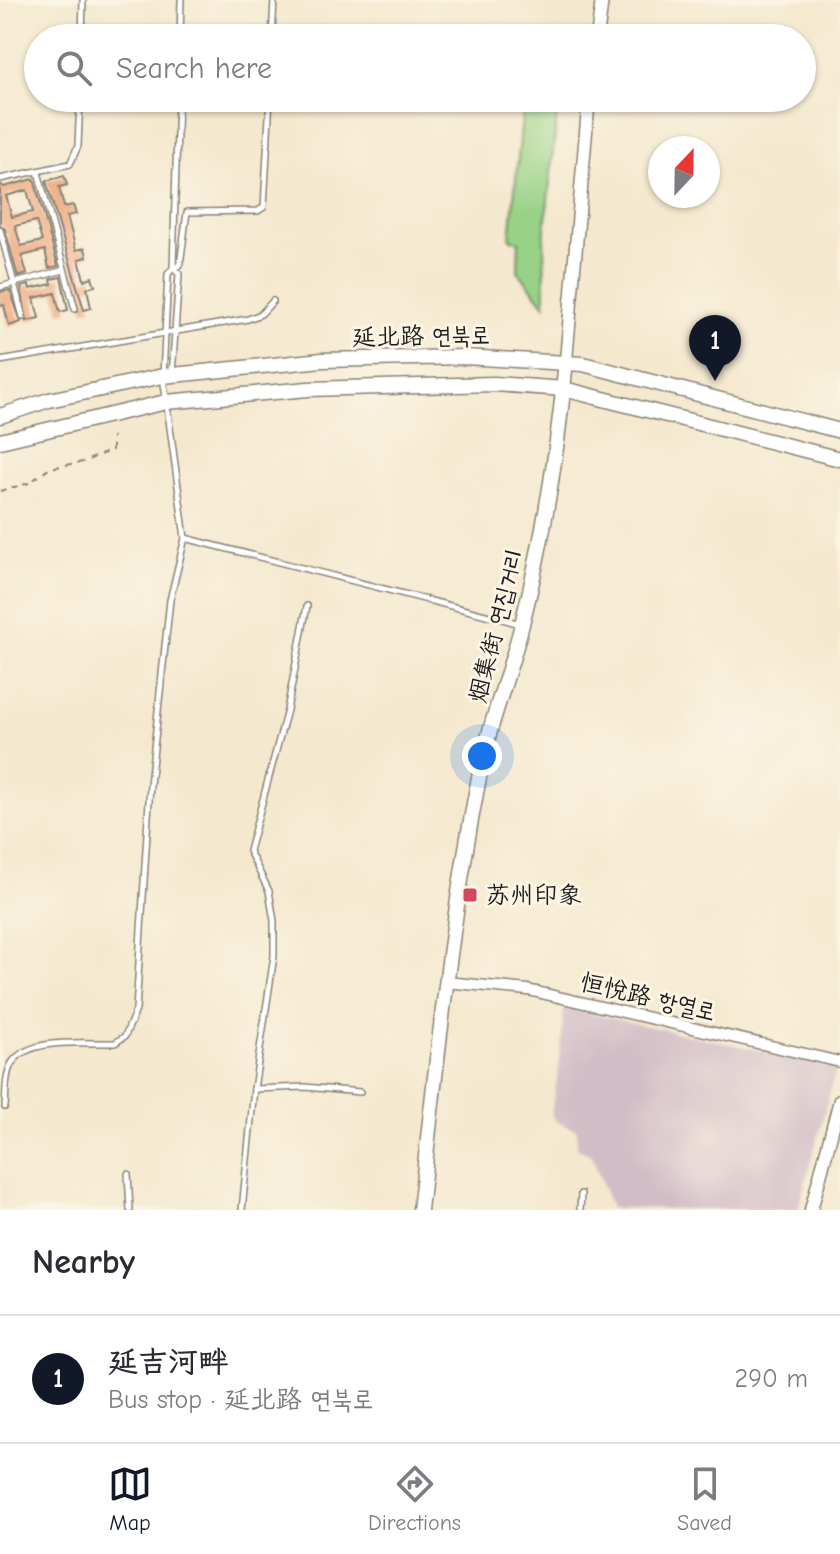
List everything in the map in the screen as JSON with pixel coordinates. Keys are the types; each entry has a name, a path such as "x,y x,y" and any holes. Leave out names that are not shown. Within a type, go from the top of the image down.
{"main road":[{"name":"延北路 연북로","path":"0,416 63,397 168,376 292,363 386,357 566,360 840,431"},
{"name":"烟集街 연집거리","path":"420,1210 446,982 484,753 522,624 551,494 566,360"},
{"name":"延北路 연북로","path":"0,441 166,402 308,389 427,383 564,389 840,459"}],"street":[{"path":"599,24 602,0"},
{"name":"烟集街 연집거리","path":"566,360 588,112"},
{"name":"恒悦路 항열로","path":"446,982 528,990 840,1062"},
{"path":"811,1210 840,1100"}],"lane":[{"path":"82,24 83,0"},
{"path":"180,24 181,0"},
{"path":"273,24 274,0"},
{"path":"0,179 65,166 75,156 79,112"},
{"path":"5,1107 11,1064 22,1053 38,1047 115,1043 125,1036 136,1010 151,769 170,600 185,538 166,402 179,274 173,268 178,112"},
{"path":"168,376 165,331 168,274 180,265 187,212 258,211 265,204 269,112"},
{"path":"38,172 75,309"},
{"path":"0,230 23,317"},
{"path":"0,287 64,270"},
{"path":"0,361 257,317 273,301"},
{"path":"185,538 522,624"},
{"path":"242,1210 254,1089 274,956 274,921 269,891 249,851 287,710 307,606"},
{"path":"254,1089 305,1087 360,1092"},
{"path":"128,1174 130,1210"},
{"path":"580,1210 581,1194"}],"path":[{"path":"0,491 29,483 50,468 83,462 112,450 112,436"}],"shaded area":[{"path":"564,1008 832,1066 835,1073 798,1210 611,1208 592,1156 577,1148 577,1130 557,1122 551,1114"}],"green space":[{"path":"523,112 556,112 544,239 545,305 518,271 519,241 510,239"}],"building":[{"path":"64,176 67,185 59,187 64,207 73,205 76,214 67,216 76,250 85,248 87,257 79,259 84,280 92,277 95,286 87,288 91,308 84,310 46,181"},
{"path":"34,179 58,266 49,268 45,250 22,256 27,274 18,277 5,229 0,225 0,184 4,187","holes":["27,190 33,212 12,217 6,196","36,221 42,241 21,246 15,226"]},
{"path":"61,277 68,310 60,312 55,293 34,298 39,318 27,321 21,287 29,285 30,289 52,284 51,279"},
{"path":"10,290 21,322 9,326 4,305 0,306 0,292"}],"place":[{"name":"延吉河畔","path":"715,381"},
{"name":"苏州印象","path":"470,895"}]}
